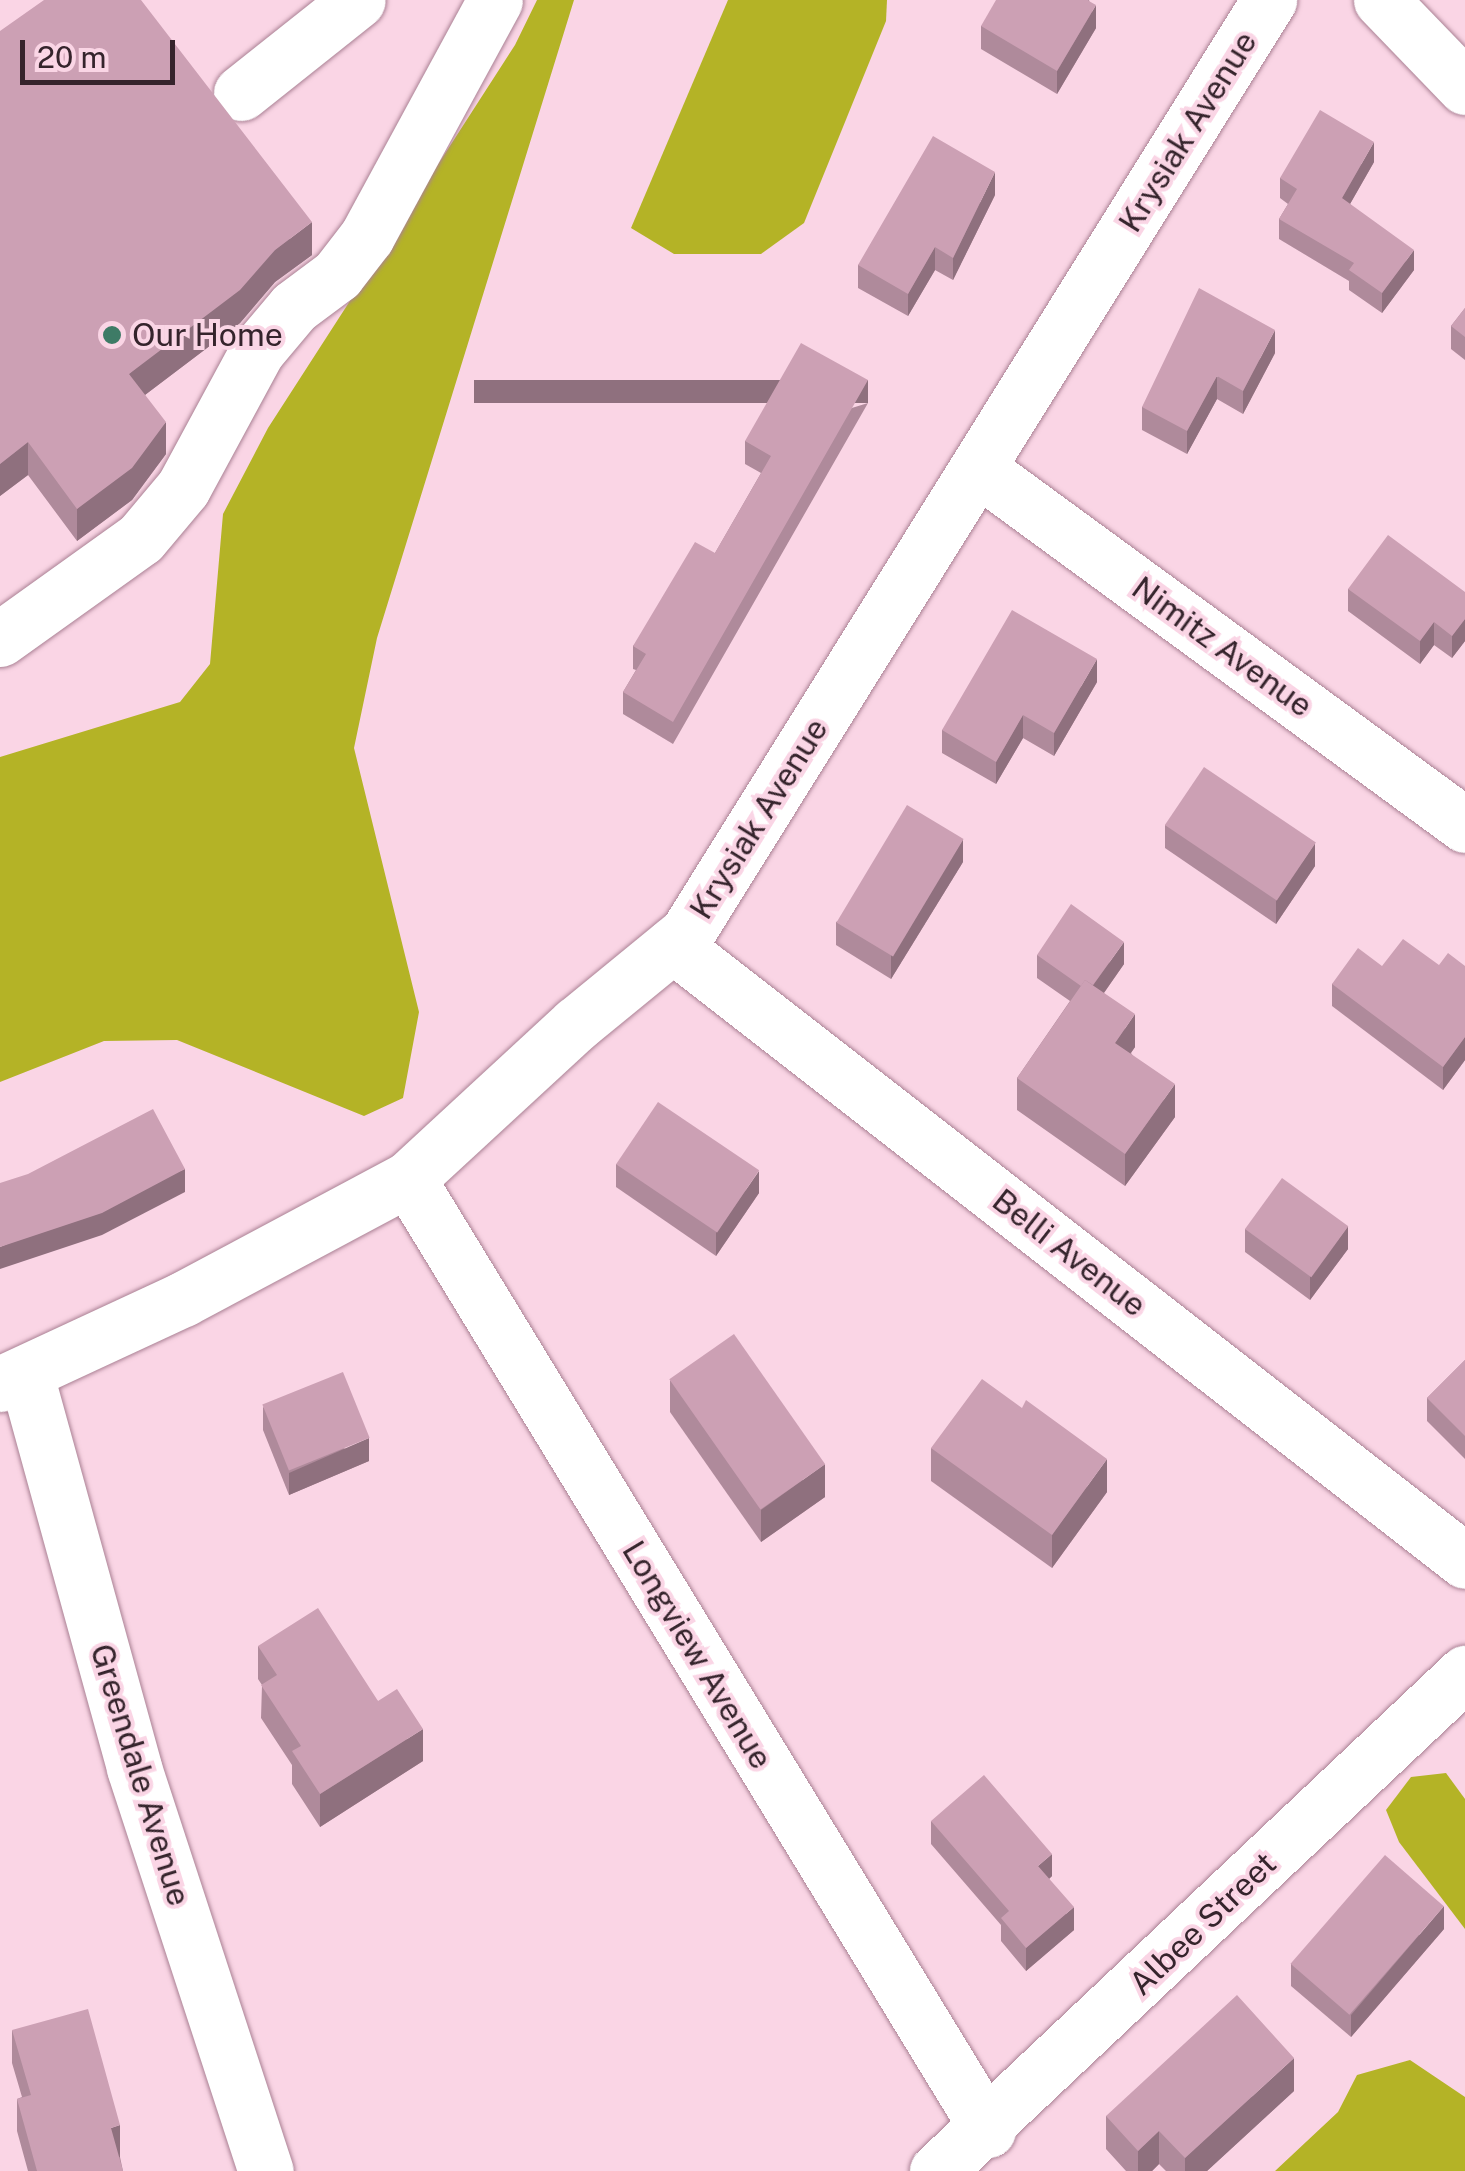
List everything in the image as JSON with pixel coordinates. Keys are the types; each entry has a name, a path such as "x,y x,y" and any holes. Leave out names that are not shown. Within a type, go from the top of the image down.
{"street":[{"path":"241,92 358,0"},
{"path":"0,639 142,538 183,488 278,323 338,275 367,236 496,0"},
{"name":"Krysiak Avenue","path":"13,1380 408,1180 576,1024 687,934 980,470 1269,0"},
{"path":"1381,0 1465,86"},
{"name":"Nimitz Avenue","path":"980,470 1465,824"},
{"name":"Belli Avenue","path":"672,945 1465,1560"},
{"name":"Longview Avenue","path":"408,1180 988,2130"},
{"name":"Greendale Avenue","path":"13,1380 266,2171"},
{"name":"Albee Street","path":"937,2171 988,2130 1465,1672"}],"shaded area":[{"path":"537,0 574,0 377,638 354,748 419,1012 403,1098 364,1116 177,1040 104,1041 0,1082 0,757 180,702 210,664 223,514 268,428 515,45"},
{"path":"728,0 887,0 886,21 804,223 761,254 674,254 631,228"},
{"path":"1446,1773 1465,1799 1465,1929 1399,1842 1386,1810 1411,1777"},
{"path":"1410,2060 1465,2097 1465,2171 1275,2171 1338,2112 1357,2075"}],"building":[{"name":"Our Home","path":"44,0 141,0 312,222 275,250 240,290 129,374 166,422 132,468 77,509 28,442 0,464 0,31"},
{"path":"996,0 1087,0 1096,5 1057,71 981,26"},
{"path":"1320,110 1374,142 1342,198 1414,250 1382,293 1349,270 1354,263 1279,219 1297,189 1280,178"},
{"path":"933,136 995,172 953,258 935,247 908,294 858,265"},
{"path":"1199,288 1275,330 1243,391 1217,376 1187,431 1142,407"},
{"path":"1465,308 1465,337 1451,326"},
{"path":"801,343 868,380 673,722 623,692 646,654 633,646 695,542 715,553 771,456 745,441"},
{"path":"1388,535 1465,592 1465,619 1452,636 1434,622 1420,641 1348,589"},
{"path":"1012,610 1097,659 1054,733 1023,715 996,762 942,730"},
{"path":"1204,767 1316,842 1277,901 1165,825"},
{"path":"907,805 964,839 893,956 836,922"},
{"path":"1071,904 1124,942 1093,985 1085,980 1081,986 1037,955"},
{"path":"1403,939 1439,965 1448,953 1465,966 1465,1037 1443,1067 1332,984 1358,948 1382,966"},
{"path":"1085,980 1135,1014 1115,1043 1175,1084 1125,1154 1017,1078"},
{"path":"658,1102 759,1170 717,1232 616,1164"},
{"path":"153,1109 185,1169 102,1213 0,1247 0,1183 28,1174"},
{"path":"1282,1178 1348,1226 1311,1277 1245,1229"},
{"path":"734,1334 825,1464 760,1510 669,1379"},
{"path":"1465,1360 1465,1436 1427,1398"},
{"path":"343,1372 370,1438 289,1470 262,1405"},
{"path":"982,1379 1022,1408 1026,1400 1107,1459 1052,1535 931,1448"},
{"path":"318,1608 378,1701 397,1689 423,1729 320,1794 292,1751 301,1746 261,1685 277,1675 258,1646"},
{"path":"984,1775 1052,1854 1038,1866 1074,1907 1026,1948 1001,1918 1009,1911 931,1821"},
{"path":"1385,1855 1444,1906 1349,2015 1291,1964"},
{"path":"1237,1995 1294,2058 1185,2158 1159,2131 1138,2151 1106,2116"},
{"path":"88,2009 120,2125 111,2128 123,2171 37,2171 17,2099 31,2095 12,2030"}],"place":[{"name":"Our Home","path":"112,335"}]}
